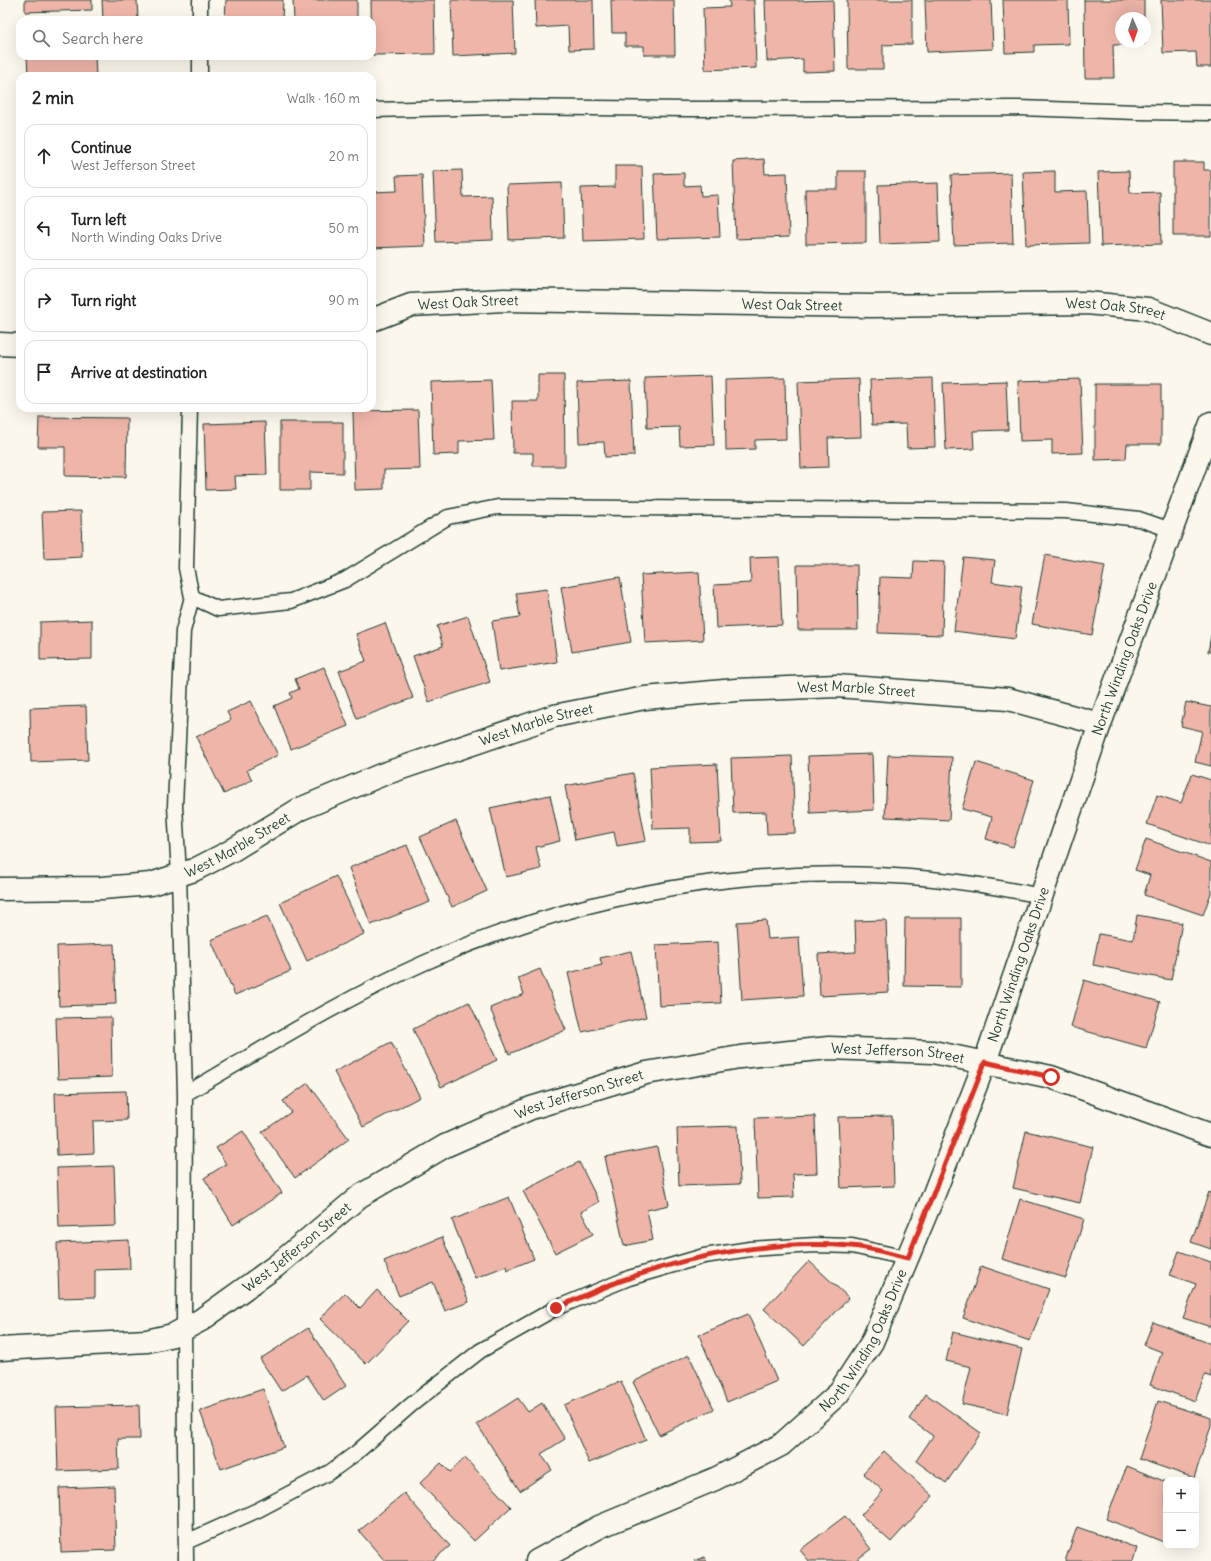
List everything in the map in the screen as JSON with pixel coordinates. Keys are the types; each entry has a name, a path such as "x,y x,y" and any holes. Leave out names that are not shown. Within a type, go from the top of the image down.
{"street":[{"name":"West Oak Street","path":"376,318 411,305 504,300 871,306 1087,303 1148,309 1211,334"},
{"path":"0,344 16,345"},
{"name":"North Winding Oaks Drive","path":"537,1561 599,1527 715,1479 781,1444 838,1394 872,1342 908,1258 985,1062 1100,724 1211,423"},
{"name":"West Marble Street","path":"0,889 102,888 151,884 194,870 231,851 300,809 381,775 554,716 645,698 736,690 837,686 1008,699 1100,724"},
{"name":"West Jefferson Street","path":"0,1349 147,1341 173,1335 201,1320 276,1266 360,1196 445,1146 531,1108 646,1073 740,1057 829,1048 933,1052 1051,1077 1211,1135"}],"lane":[{"path":"200,0 200,16"},
{"path":"200,60 200,72"},
{"path":"376,110 499,107 687,109 1019,108 1211,113"},
{"path":"186,1561 184,1330 185,1094 179,875 175,798 183,631 192,597 186,568 190,412"},
{"path":"192,597 218,610 291,601 346,580 448,517 498,507 1066,511 1139,519 1172,530"},
{"path":"185,1094 348,1000 424,963 511,928 637,894 699,884 767,876 851,874 944,880 1002,888 1041,896"},
{"path":"186,1542 258,1510 330,1472 356,1454 411,1404 480,1351 556,1308 629,1278 704,1256 750,1249 815,1245 852,1246 908,1258"}],"building":[{"path":"25,0 92,0 92,10 25,12"},
{"path":"102,0 137,0 138,16 103,16"},
{"path":"226,0 283,0 282,16 225,16"},
{"path":"293,0 357,0 357,16 294,16"},
{"path":"371,0 434,0 435,54 376,55 376,16 371,16"},
{"path":"451,0 513,0 515,53 453,56"},
{"path":"535,0 593,0 594,49 569,50 568,26 536,28"},
{"path":"611,0 674,0 675,55 644,55 644,46 625,46 625,33 612,33"},
{"path":"729,0 754,0 756,68 705,70 703,8 730,7"},
{"path":"765,0 833,0 835,71 803,72 803,59 767,61"},
{"path":"847,0 912,0 912,44 883,45 883,69 848,69"},
{"path":"925,0 991,0 993,49 927,52"},
{"path":"1003,0 1068,0 1069,44 1034,45 1034,52 1005,53"},
{"path":"1084,0 1144,0 1144,12 1115,12 1115,45 1113,45 1114,78 1085,78"},
{"path":"1161,0 1211,0 1211,67 1197,67 1196,52 1163,53"},
{"path":"27,60 95,60 96,72 28,72"},
{"path":"764,159 765,174 787,173 789,237 736,239 733,161"},
{"path":"1173,162 1204,162 1204,170 1211,170 1211,236 1173,236"},
{"path":"615,166 642,166 644,239 583,241 581,188 615,187"},
{"path":"462,170 463,197 492,196 493,240 436,242 433,171"},
{"path":"838,171 866,171 866,243 806,244 805,189 838,189"},
{"path":"1055,171 1055,192 1087,191 1089,243 1026,245 1023,172"},
{"path":"1129,171 1130,193 1160,192 1161,244 1101,246 1098,172"},
{"path":"684,173 684,186 700,185 701,196 718,195 720,237 657,239 654,174"},
{"path":"1011,173 1013,243 954,245 951,175"},
{"path":"422,175 425,246 376,248 376,192 397,191 396,176"},
{"path":"562,183 564,238 509,240 507,185"},
{"path":"938,183 940,242 880,244 878,185"},
{"path":"538,375 564,375 565,466 533,466 533,453 513,453 512,401 538,401"},
{"path":"711,376 714,445 680,446 679,427 647,428 645,378"},
{"path":"785,378 786,439 755,440 755,449 726,450 725,380"},
{"path":"933,378 935,447 907,448 906,424 872,425 870,380"},
{"path":"859,379 861,437 828,438 829,467 801,468 798,381"},
{"path":"1080,379 1083,453 1052,454 1052,440 1020,441 1018,381"},
{"path":"491,380 494,440 459,441 459,454 433,455 431,382"},
{"path":"631,381 634,456 605,457 604,442 579,443 577,383"},
{"path":"1006,381 1008,430 973,431 974,449 946,450 943,383"},
{"path":"1095,384 1161,384 1161,444 1127,444 1126,459 1095,460"},
{"path":"418,410 420,469 384,470 384,489 355,490 353,412 376,412 376,411"},
{"path":"39,417 127,418 126,477 65,476 65,447 38,447"},
{"path":"265,422 267,475 235,476 236,489 206,490 204,424"},
{"path":"280,422 343,422 343,473 310,472 310,490 280,490"},
{"path":"81,511 82,557 44,559 42,512"},
{"path":"1045,555 1105,566 1092,635 1032,624"},
{"path":"779,557 782,625 716,628 714,585 751,583 750,558"},
{"path":"963,557 995,560 992,582 1022,586 1015,639 954,631"},
{"path":"914,561 944,562 942,635 878,633 880,577 913,578"},
{"path":"797,565 857,565 858,630 798,630"},
{"path":"699,572 703,640 645,643 641,575"},
{"path":"620,577 631,642 572,652 561,587"},
{"path":"547,589 557,662 499,671 492,621 520,617 516,593"},
{"path":"468,616 490,682 429,702 413,656 443,646 437,626"},
{"path":"92,620 92,659 40,660 40,622"},
{"path":"385,623 413,698 357,719 339,671 366,661 356,634"},
{"path":"1211,635 1211,652 1208,652"},
{"path":"324,667 348,726 291,749 274,706 292,698 290,693 299,689 295,679"},
{"path":"251,701 278,755 247,770 252,780 224,794 196,737 231,720 227,712"},
{"path":"1186,702 1211,707 1211,766 1195,762 1202,731 1181,726"},
{"path":"86,706 88,760 31,762 30,708"},
{"path":"872,754 874,810 810,813 808,756"},
{"path":"888,755 952,757 949,820 885,817"},
{"path":"792,756 795,833 767,834 766,812 733,813 731,758"},
{"path":"976,762 1034,780 1013,847 986,839 992,817 962,809"},
{"path":"717,764 721,841 690,842 690,828 653,829 650,767"},
{"path":"633,773 646,841 617,846 614,832 575,840 565,786"},
{"path":"1192,774 1211,780 1211,846 1147,824 1157,795 1181,803"},
{"path":"550,795 560,841 536,847 541,869 506,877 490,808"},
{"path":"456,821 487,891 452,907 420,837"},
{"path":"1146,839 1211,862 1211,893 1203,915 1144,895 1150,875 1135,870"},
{"path":"407,845 430,902 371,925 349,868"},
{"path":"336,876 364,934 307,961 280,903"},
{"path":"1137,915 1182,923 1171,980 1093,965 1099,934 1133,940"},
{"path":"267,916 291,971 235,995 211,940"},
{"path":"905,918 961,918 961,987 904,986"},
{"path":"766,920 768,939 799,937 803,996 742,1000 737,922"},
{"path":"886,920 889,992 820,996 818,954 856,952 855,921"},
{"path":"718,942 721,1003 659,1006 656,945"},
{"path":"114,944 116,1004 59,1006 57,946"},
{"path":"631,951 646,1017 582,1032 568,973 602,965 600,958"},
{"path":"540,969 566,1030 509,1054 490,1008 524,994 518,978"},
{"path":"1084,980 1160,1002 1146,1048 1071,1027"},
{"path":"469,1002 497,1060 441,1087 413,1029"},
{"path":"111,1017 112,1077 58,1079 56,1018"},
{"path":"391,1042 420,1097 363,1127 334,1072"},
{"path":"308,1083 349,1139 295,1178 262,1132 291,1112 283,1101"},
{"path":"126,1091 127,1120 93,1121 94,1153 57,1155 55,1093"},
{"path":"815,1116 817,1173 793,1174 794,1197 758,1198 755,1118"},
{"path":"892,1116 894,1186 841,1188 838,1117"},
{"path":"738,1126 740,1184 679,1186 677,1128"},
{"path":"243,1131 282,1193 233,1225 204,1178 226,1164 216,1148"},
{"path":"1026,1131 1093,1147 1080,1203 1013,1188"},
{"path":"657,1147 669,1205 647,1210 653,1240 624,1246 605,1157"},
{"path":"579,1162 599,1202 581,1212 593,1234 555,1253 523,1191"},
{"path":"114,1166 116,1226 59,1228 57,1168"},
{"path":"1209,1192 1211,1193 1211,1249 1191,1242"},
{"path":"509,1197 534,1259 507,1270 506,1266 475,1278 452,1220"},
{"path":"1020,1199 1084,1219 1066,1278 1002,1259"},
{"path":"442,1237 469,1302 445,1311 433,1282 399,1296 384,1261"},
{"path":"129,1240 130,1269 95,1270 95,1297 59,1298 57,1243"},
{"path":"1179,1251 1211,1262 1211,1327 1183,1318 1196,1284 1170,1275"},
{"path":"809,1261 849,1298 804,1346 764,1309"},
{"path":"981,1266 1049,1289 1030,1341 963,1318"},
{"path":"377,1290 408,1321 366,1364 320,1319 345,1293 360,1308"},
{"path":"748,1314 777,1381 727,1402 699,1335"},
{"path":"1153,1322 1211,1344 1211,1377 1205,1375 1195,1401 1150,1385 1162,1352 1144,1345"},
{"path":"308,1328 346,1386 324,1401 307,1375 281,1391 260,1359"},
{"path":"953,1332 1022,1349 1007,1414 962,1404 971,1367 946,1361"},
{"path":"689,1355 714,1409 659,1435 633,1382"},
{"path":"621,1381 646,1440 589,1463 564,1405"},
{"path":"263,1389 284,1447 221,1469 200,1411"},
{"path":"926,1394 981,1433 946,1483 916,1461 933,1436 909,1419"},
{"path":"518,1398 528,1412 542,1403 565,1439 541,1454 552,1470 520,1491 477,1424"},
{"path":"1158,1401 1211,1418 1211,1426 1194,1477 1139,1459"},
{"path":"139,1405 140,1439 118,1439 119,1469 58,1471 56,1407"},
{"path":"884,1451 933,1496 891,1542 861,1515 883,1491 863,1473"},
{"path":"465,1458 511,1507 474,1541 420,1483 441,1463 450,1472"},
{"path":"1127,1466 1163,1481 1163,1542 1106,1519"},
{"path":"114,1486 116,1550 61,1552 59,1488"},
{"path":"404,1493 450,1546 432,1561 385,1561 359,1531"},
{"path":"845,1516 871,1549 855,1561 809,1561 800,1550"},
{"path":"1077,1527 1137,1548 1133,1561 1065,1561"},
{"path":"705,1557 706,1561 694,1561"}],"route":[{"path":"556,1308 629,1278 704,1256 750,1249 815,1245 852,1246 908,1258 985,1062 1051,1077"}]}
